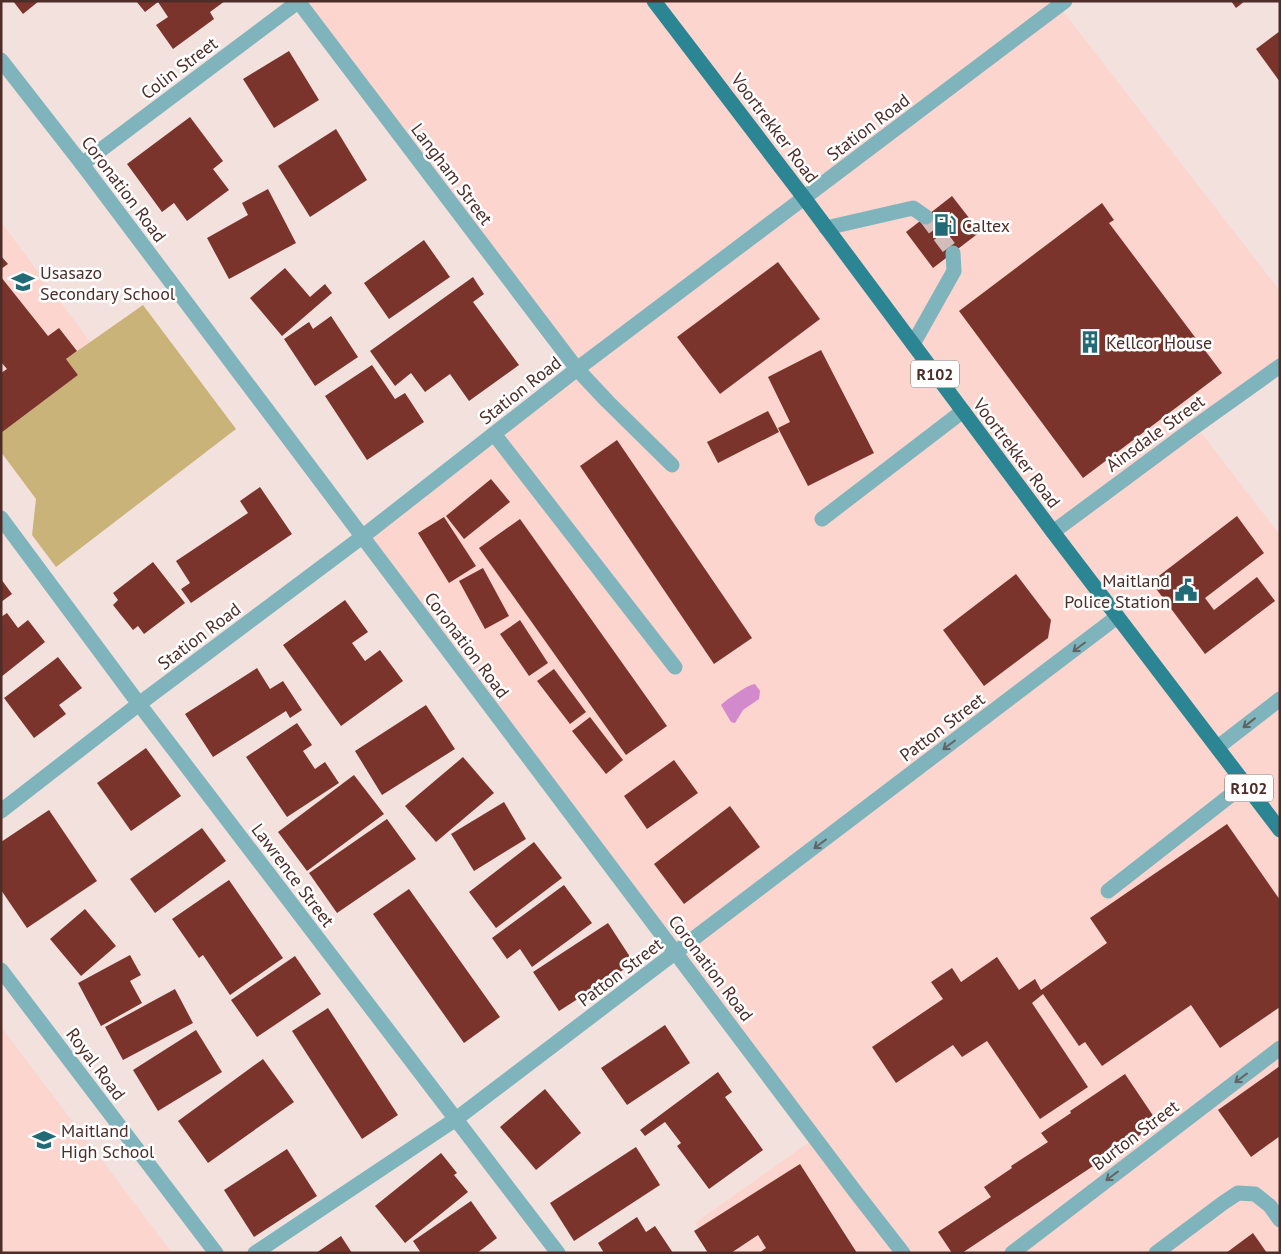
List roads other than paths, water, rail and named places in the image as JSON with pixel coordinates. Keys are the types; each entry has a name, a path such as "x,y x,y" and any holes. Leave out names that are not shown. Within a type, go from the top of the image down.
{"main road":[{"name":"Voortrekker Road","path":"654,1 805,199 1117,617 1218,746 1280,830"}],"street":[{"name":"Station Road","path":"1,811 139,704 362,537 577,369 805,199 1065,1"},
{"name":"Colin Street","path":"82,164 298,2"},
{"name":"Langham Street","path":"298,2 577,369 607,402 672,465"},
{"name":"Coronation Road","path":"1,60 82,164 903,1253"},
{"path":"826,228 913,208 926,217"},
{"path":"913,344 954,271 953,253"},
{"name":"Ainsdale Street","path":"1053,532 1280,366"},
{"path":"822,519 963,411"},
{"path":"494,434 675,667"},
{"name":"Lawrence Street","path":"1,518 139,704 558,1253"},
{"name":"Patton Street","path":"255,1253 456,1120 1117,617"},
{"path":"1218,746 1280,699"},
{"path":"1108,891 1245,784"},
{"name":"Royal Road","path":"1,970 216,1253"},
{"name":"Burton Street","path":"1012,1253 1280,1048"},
{"path":"1156,1253 1223,1202 1238,1193 1255,1194 1270,1206 1280,1220"}],"tunnel":[{"path":"926,217 953,253"}],"place":[{"name":"Caltex","path":"945,225"},
{"name":"Usasazo Secondary School","path":"23,282"},
{"name":"Kellcor House","path":"1090,342"},
{"name":"Maitland Police Station","path":"1186,590"},
{"name":"Maitland High School","path":"44,1140"}]}
